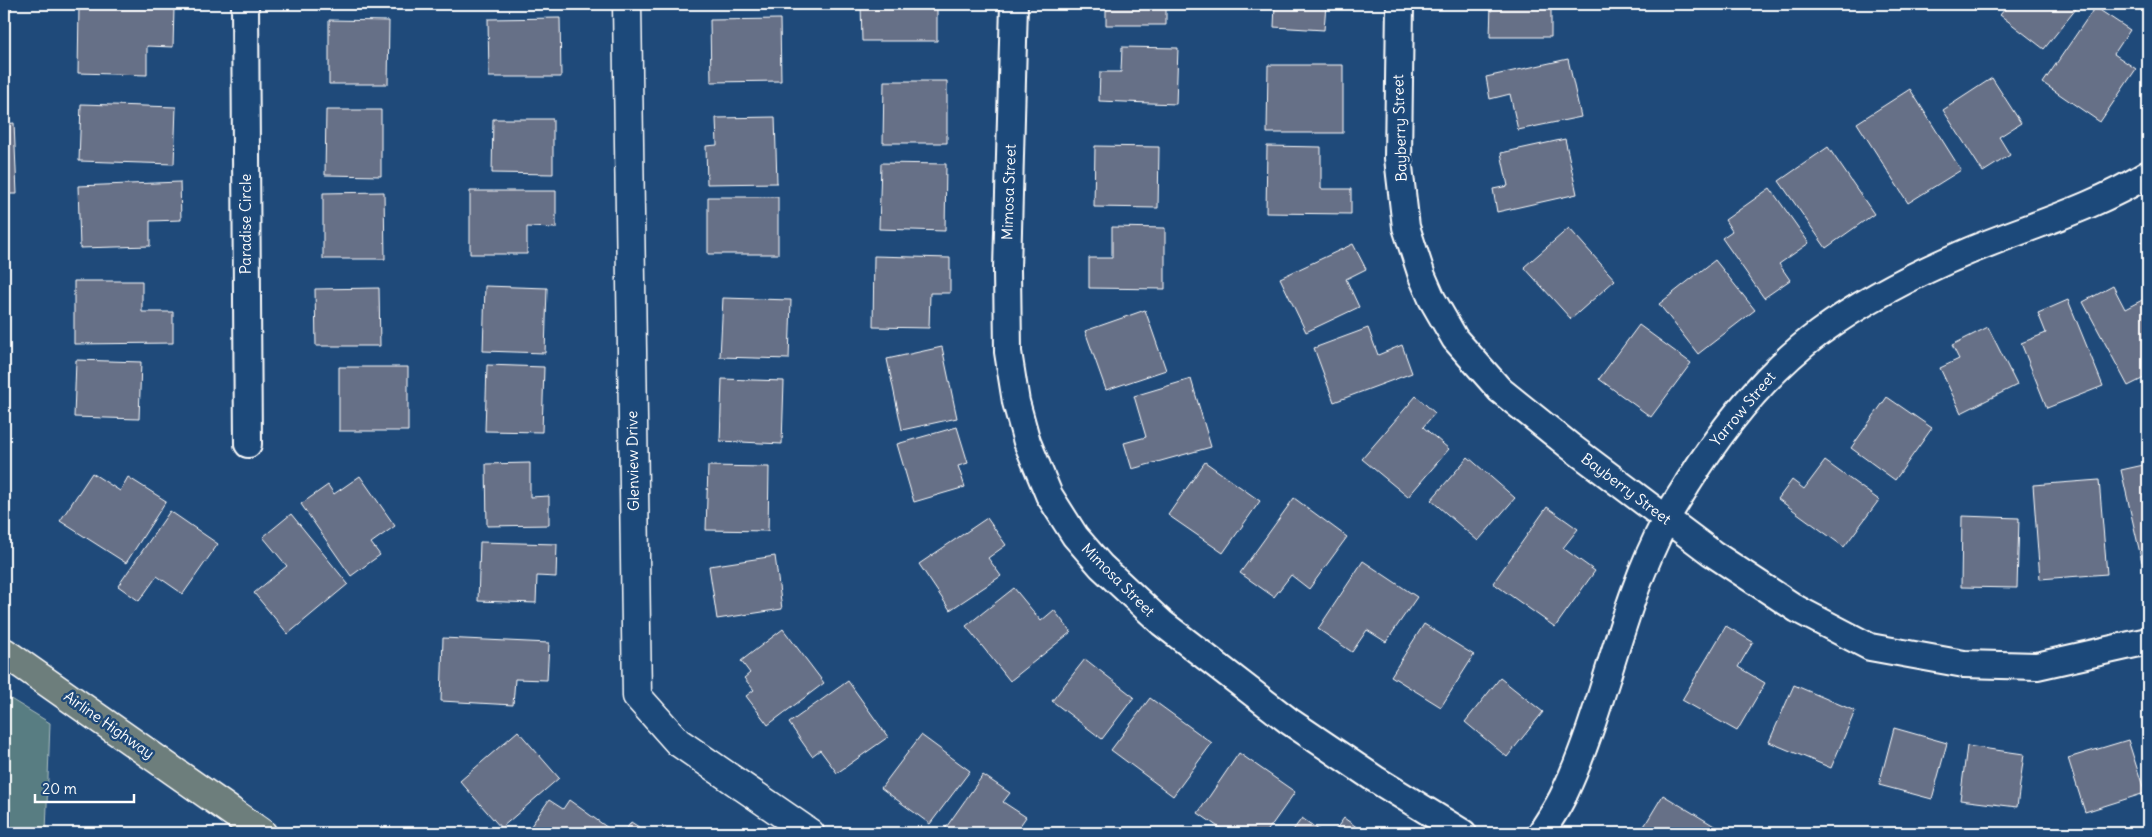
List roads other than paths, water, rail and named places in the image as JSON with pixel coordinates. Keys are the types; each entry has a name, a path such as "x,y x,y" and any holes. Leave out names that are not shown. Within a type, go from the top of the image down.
{"main road":[{"name":"Airline Highway","path":"4,652 262,833"}],"street":[{"name":"Paradise Circle","path":"245,4 248,444"},
{"name":"Glenview Drive","path":"626,4 637,696 678,742 810,833"},
{"name":"Mimosa Street","path":"1014,4 1007,269 1008,352 1016,402 1026,442 1049,495 1075,536 1101,566 1162,623 1289,721 1375,779 1463,833"},
{"name":"Bayberry Street","path":"1400,4 1398,158 1406,227 1422,276 1432,299 1455,339 1500,390 1666,520 1797,610 1870,647 1964,664 2037,666 2148,641"},
{"name":"Yarrow Street","path":"1541,833 1565,794 1586,740 1630,602 1666,520 1712,444 1750,397 1779,367 1818,334 1850,312 1905,281 1969,251 2099,200 2148,174"}]}
